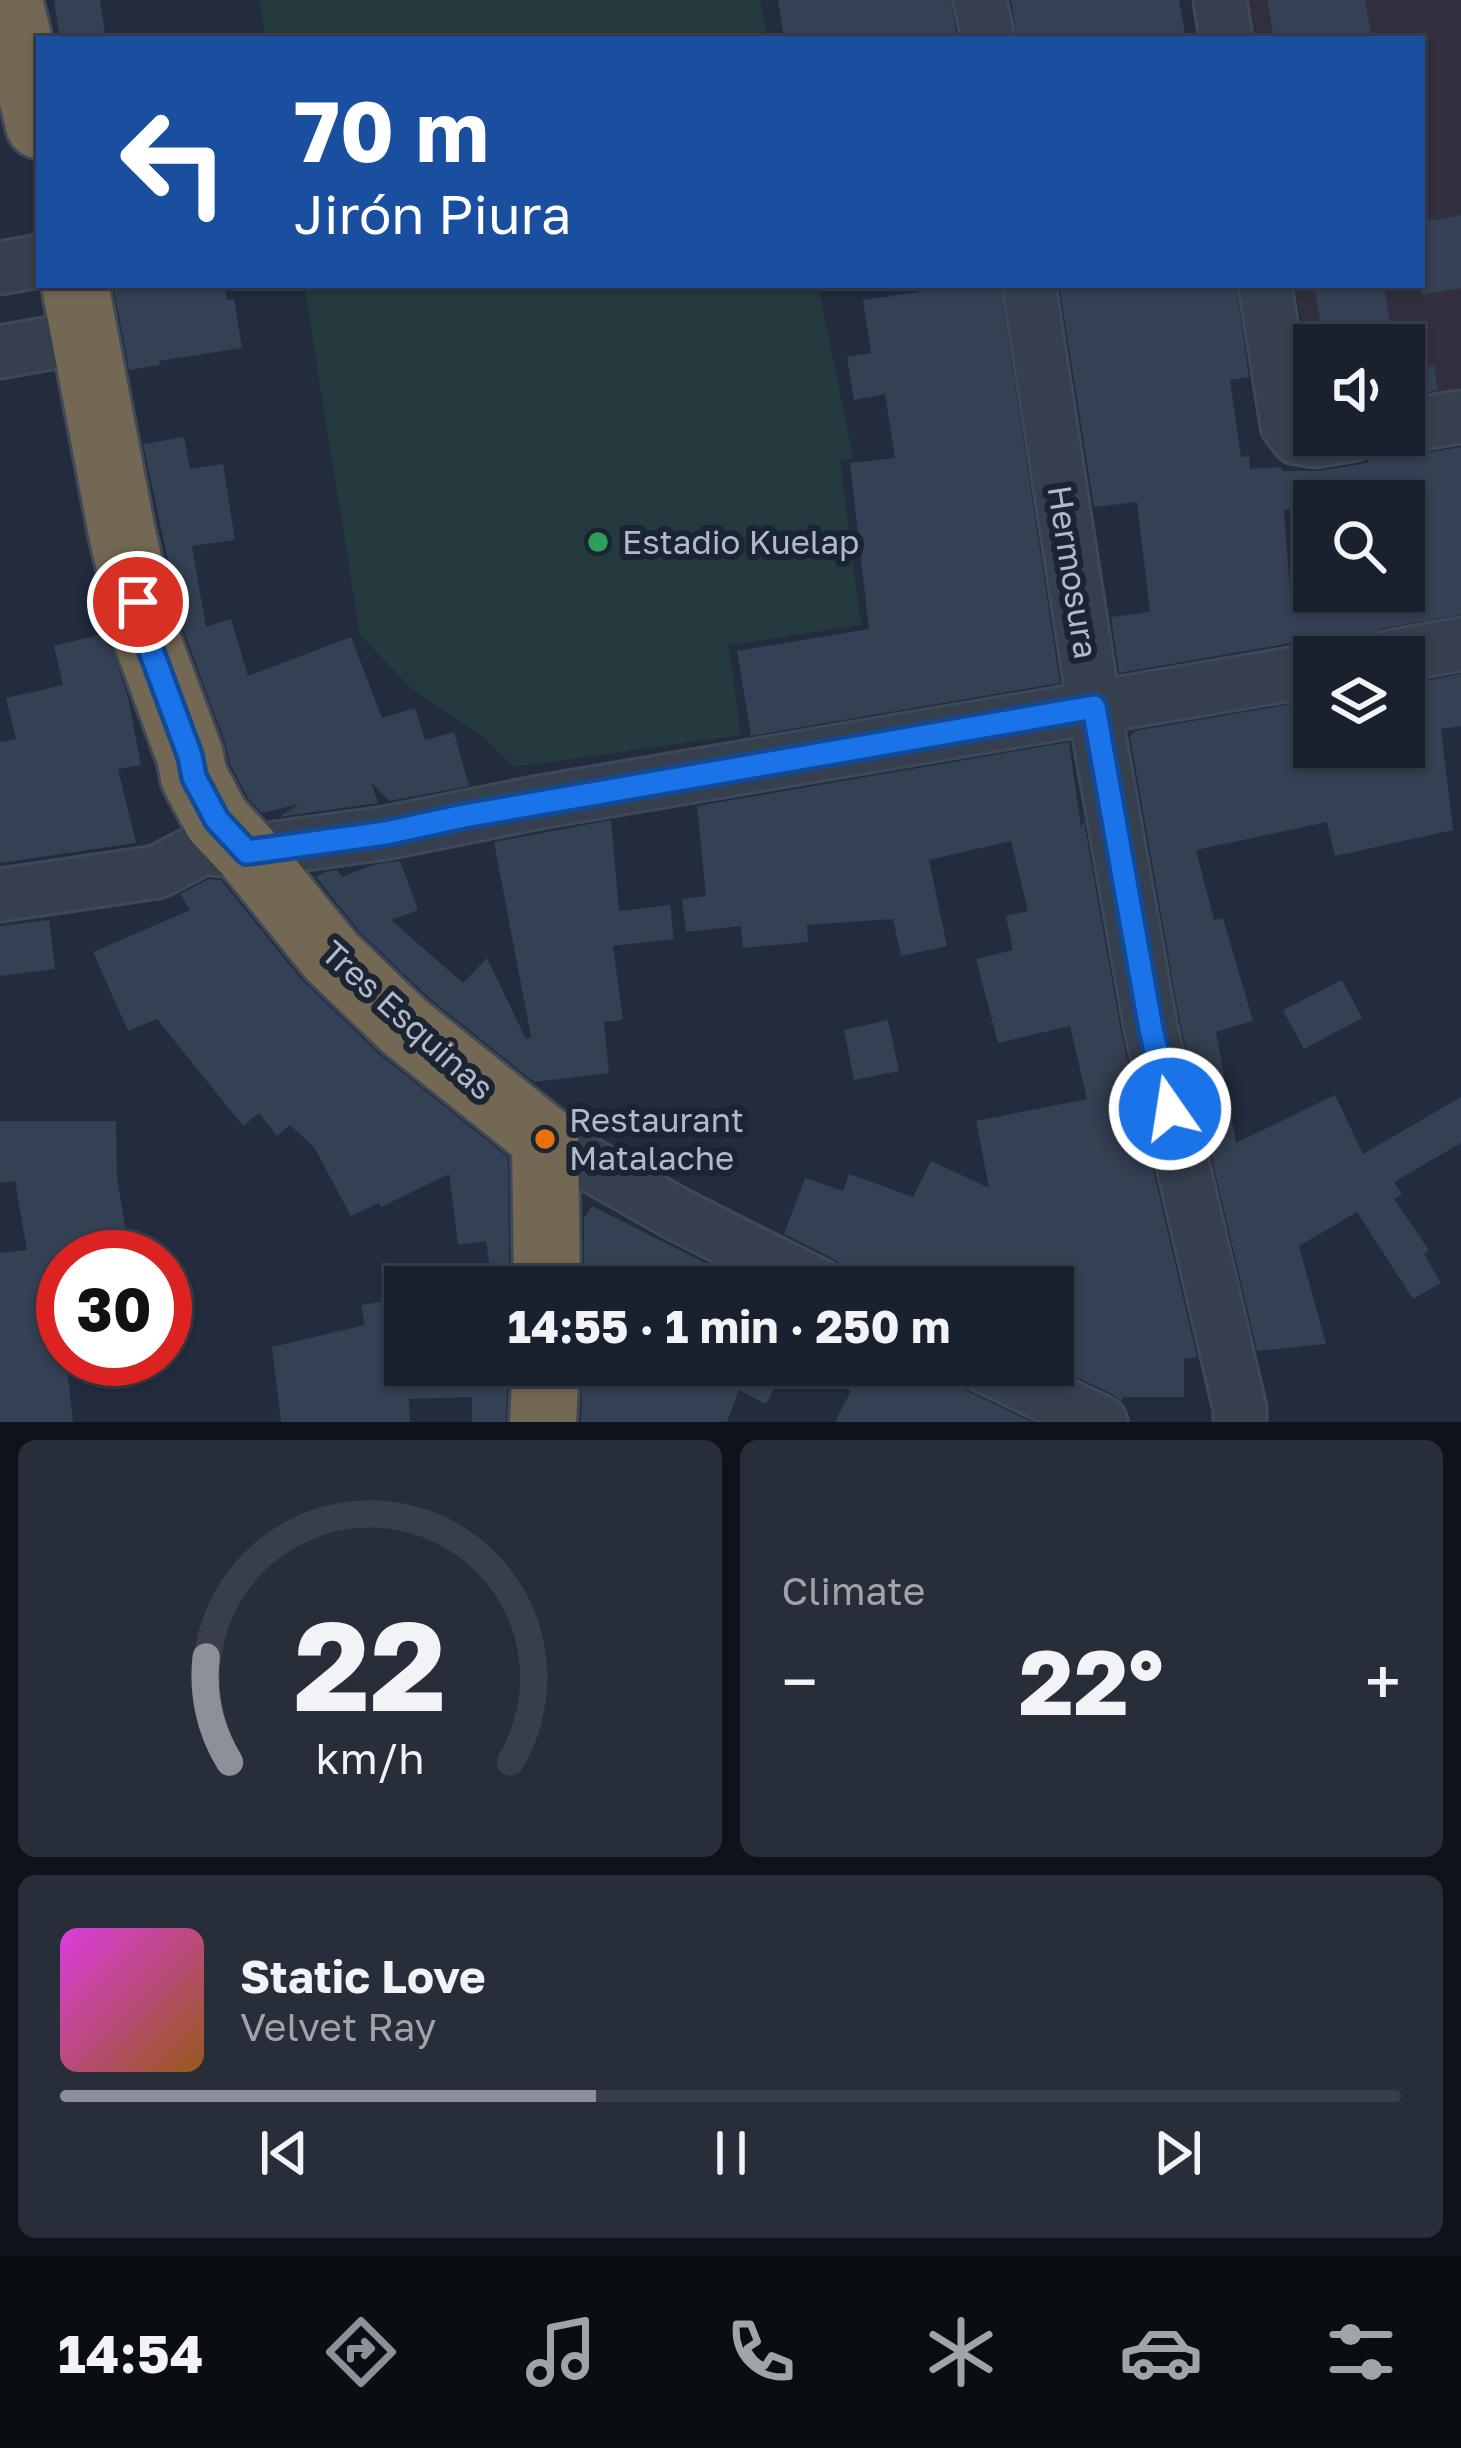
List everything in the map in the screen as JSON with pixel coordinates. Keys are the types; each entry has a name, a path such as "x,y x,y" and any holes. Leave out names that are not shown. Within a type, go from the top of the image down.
{"highway":[{"path":"9,0 36,112"},
{"name":"Tres Esquinas","path":"80,311 146,637 194,777 217,820 346,970 404,1026 545,1138"},
{"path":"545,1138 547,1266"},
{"path":"544,1422 545,1386"}],"street":[{"path":"980,0 987,36"},
{"path":"1220,0 1226,36"},
{"path":"0,268 36,262"},
{"name":"Hermosura","path":"1028,288 1094,707 1151,1029 1240,1422"},
{"path":"1265,288 1287,425 1293,433"},
{"path":"0,352 80,311"},
{"path":"1425,423 1461,417"},
{"path":"1425,650 1461,644"},
{"path":"0,895 157,872 203,848 247,852 386,833 1293,674"},
{"path":"545,1138 677,1214 780,1266"},
{"path":"1026,1386 1101,1422"}],"shaded area":[{"path":"1245,0 1461,0 1461,403 1425,409 1425,324 1302,324 1296,288 1425,288 1425,36 1251,36"}],"green space":[{"path":"259,0 760,0 767,36 265,36"},
{"name":"Estadio Kuelap","path":"304,288 819,288 853,458 840,460 861,625 729,645 741,735 514,767 478,733 411,688 360,635"}],"building":[{"path":"54,0 100,0 106,36 60,36"},
{"path":"778,0 951,0 957,36 784,36"},
{"path":"1011,0 1179,0 1185,36 1017,36"},
{"path":"1267,0 1365,0 1371,36 1273,36"},
{"path":"1461,215 1461,288 1422,295 1425,221"},
{"path":"114,288 225,288 227,300 234,299 242,348 129,370"},
{"path":"1000,288 1060,683 751,736 737,651 869,629 850,463 895,458 885,394 854,400 847,357 871,353 863,300"},
{"path":"1059,288 1236,288 1249,377 1230,380 1241,457 1249,456 1250,469 1319,471 1367,463 1372,456 1425,456 1461,447 1461,615 1383,628 1368,636 1293,636 1293,643 1119,673 1111,617 1150,612 1137,502 1094,507"},
{"path":"1314,288 1384,288 1390,324 1320,324"},
{"path":"1434,365 1438,390 1425,392 1425,366"},
{"path":"184,437 190,469 223,464 235,540 192,546 206,627 231,619 248,676 351,637 382,718 415,708 425,740 454,732 469,786 389,801 371,782 378,803 279,817 299,804 262,813 248,798 230,764 182,626 143,444"},
{"path":"107,633 128,697 141,765 118,769 136,843 0,863 0,742 16,739 6,698 63,685 54,646"},
{"path":"1461,674 1461,726 1441,729 1453,830 1335,856 1327,822 1196,850 1214,920 1223,918 1253,1021 1216,1032 1236,1143 1335,1095 1363,1154 1461,1097 1461,1143 1394,1182 1402,1195 1394,1199 1429,1250 1424,1254 1441,1283 1413,1299 1357,1212 1299,1246 1326,1344 1257,1351 1180,1023 1130,737 1134,731 1293,704 1293,768 1425,768 1425,681"},
{"path":"1069,742 1122,1036 1197,1357 1184,1359 1184,1397 1123,1397 1121,1401 1074,1376 1074,1266 841,1266 784,1234 805,1178 843,1191 849,1174 913,1197 931,1161 989,1188 976,1121 1087,1099 1070,1026 998,1043 976,959 1013,950 1006,916 1028,911 1011,841 929,860 947,946 901,956 893,919 807,925 808,942 743,948 741,926 686,932 682,899 706,896 697,806"},
{"path":"611,820 619,911 670,905 674,939 613,946 623,1020 604,1022 609,1073 534,1082 429,998 359,931 316,877 337,870 342,877 400,861 418,910 391,920 463,983 487,958 526,1039 531,1037 494,842"},
{"path":"209,879 221,880 302,980 378,1053 508,1157 509,1265 490,1266 486,1241 458,1245 449,1174 351,1216 314,1147 290,1125 277,1136 259,1113 243,1126 157,1019 128,1031 93,952 190,910 180,894"},
{"path":"49,920 55,969 0,976 0,926"},
{"path":"1342,980 1362,1018 1304,1049 1283,1010"},
{"path":"888,1020 899,1071 854,1080 844,1030"},
{"path":"0,1121 116,1121 117,1177 126,1230 36,1230 36,1386 69,1386 73,1422 0,1422 0,1253 27,1250 15,1181 0,1183"},
{"path":"592,1206 711,1266 584,1266 584,1218"},
{"path":"384,1301 384,1386 507,1386 506,1422 472,1422 472,1397 409,1399 410,1422 281,1422 272,1347 365,1325 361,1305"},
{"path":"582,1386 776,1386 766,1404 739,1390 727,1422 581,1422"},
{"path":"841,1386 962,1386 1032,1422 835,1422 851,1391"}],"place":[{"name":"Estadio Kuelap","path":"598,542"},
{"name":"Restaurant Matalache","path":"545,1139"}],"route":[{"path":"138,602 194,777 217,820 247,852 386,833 1094,707 1151,1029 1170,1109"}]}
